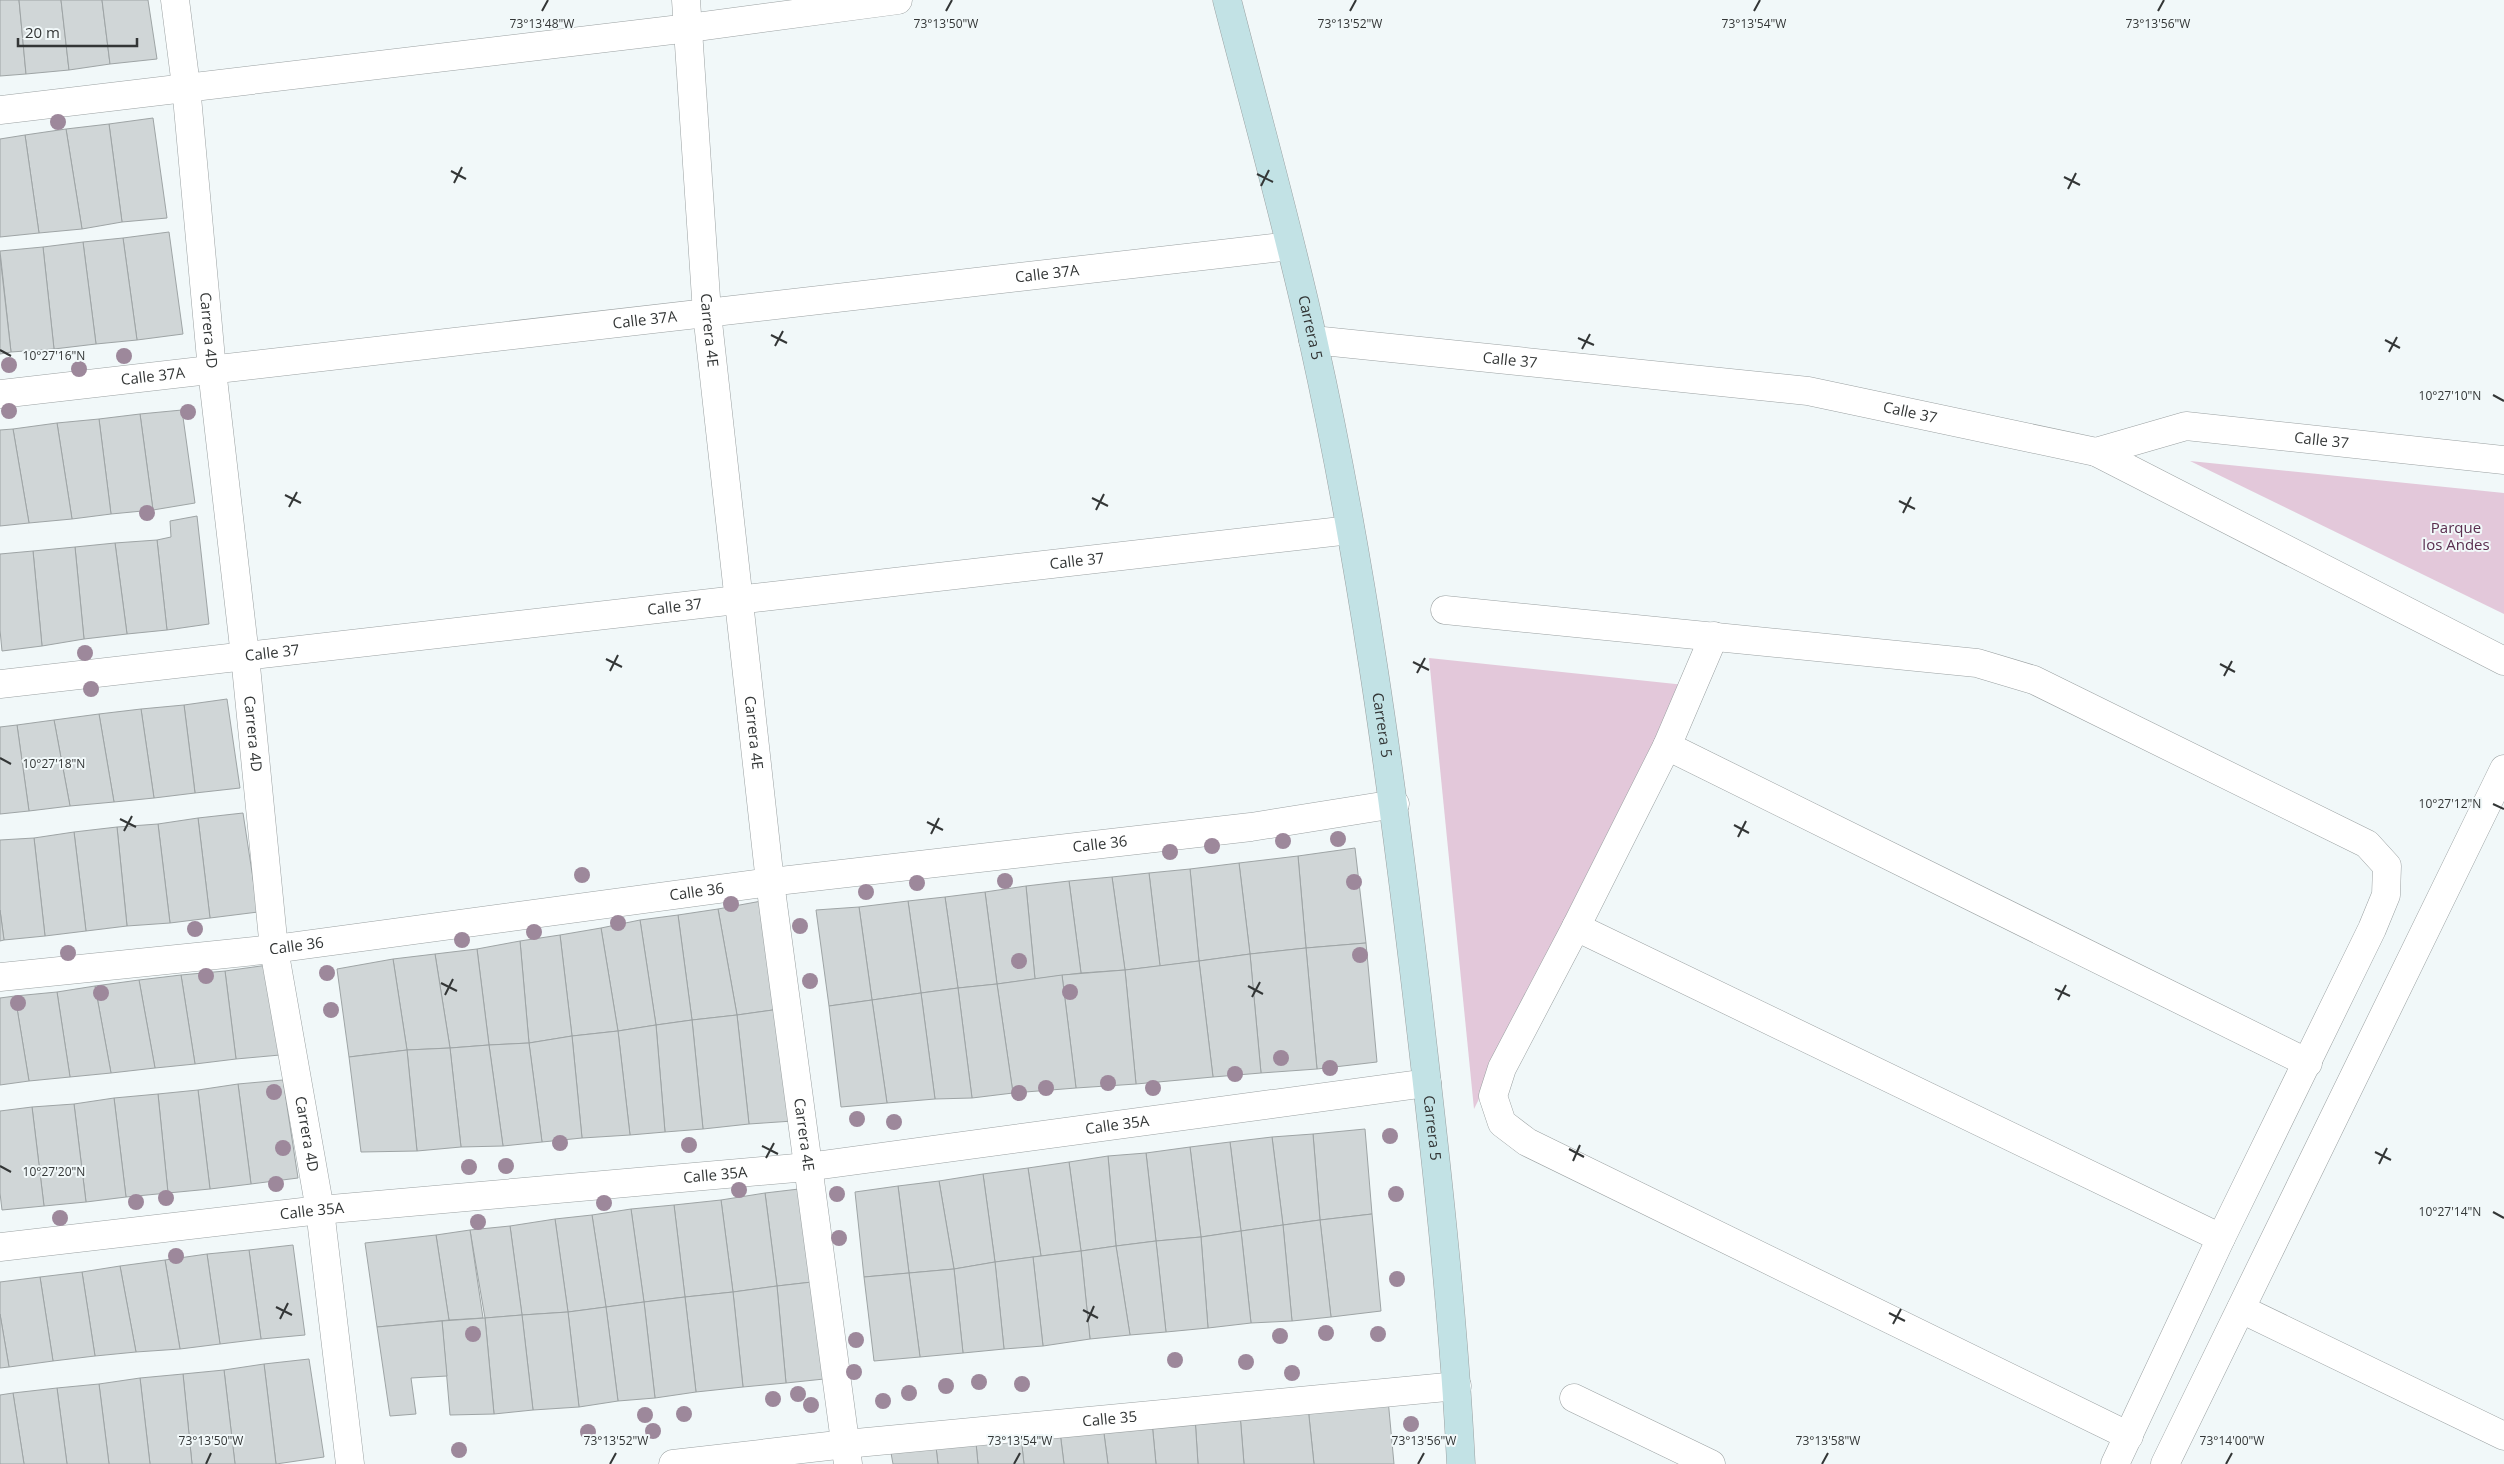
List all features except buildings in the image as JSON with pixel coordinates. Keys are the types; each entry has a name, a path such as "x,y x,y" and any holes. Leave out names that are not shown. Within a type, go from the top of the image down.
{"street":[{"name":"Carrera 4D","path":"176,0 186,86 212,370 245,656 274,949 320,1210 350,1464"},
{"name":"Carrera 4E","path":"686,0 707,313 770,882 847,1454"},
{"path":"0,110 186,86 689,28 898,0"},
{"name":"Carrera 5","path":"1227,0 1313,340 1350,530 1395,804 1427,1083 1457,1386 1461,1464"},
{"name":"Calle 37A","path":"0,394 1290,246"},
{"name":"Calle 37","path":"1313,340 1808,391 2096,452 2186,426 2504,460"},
{"path":"2096,452 2504,661"},
{"name":"Calle 37","path":"0,684 1350,530"},
{"path":"1445,610 1978,663 2043,685 2367,844 2387,866 2386,895 2308,1063 2220,1238 2115,1464"},
{"path":"1714,636 1668,746 1502,1068 1493,1096 1502,1123 1527,1142 2128,1436"},
{"path":"1668,746 2308,1063"},
{"path":"2165,1464 2504,770"},
{"name":"Calle 36","path":"0,978 274,949 770,882 1251,827 1395,804"},
{"path":"1576,927 2220,1238"},
{"name":"Calle 35A","path":"0,1247 320,1210 807,1166 1427,1083"},
{"path":"2241,1309 2504,1436"},
{"name":"Calle 35","path":"673,1464 847,1454 1457,1386"},
{"path":"1574,1398 1711,1464"}],"green space":[{"name":"Parque los Andes","path":"2190,461 2504,493 2504,614"},
{"path":"1429,658 1685,685 1474,1109"}]}
